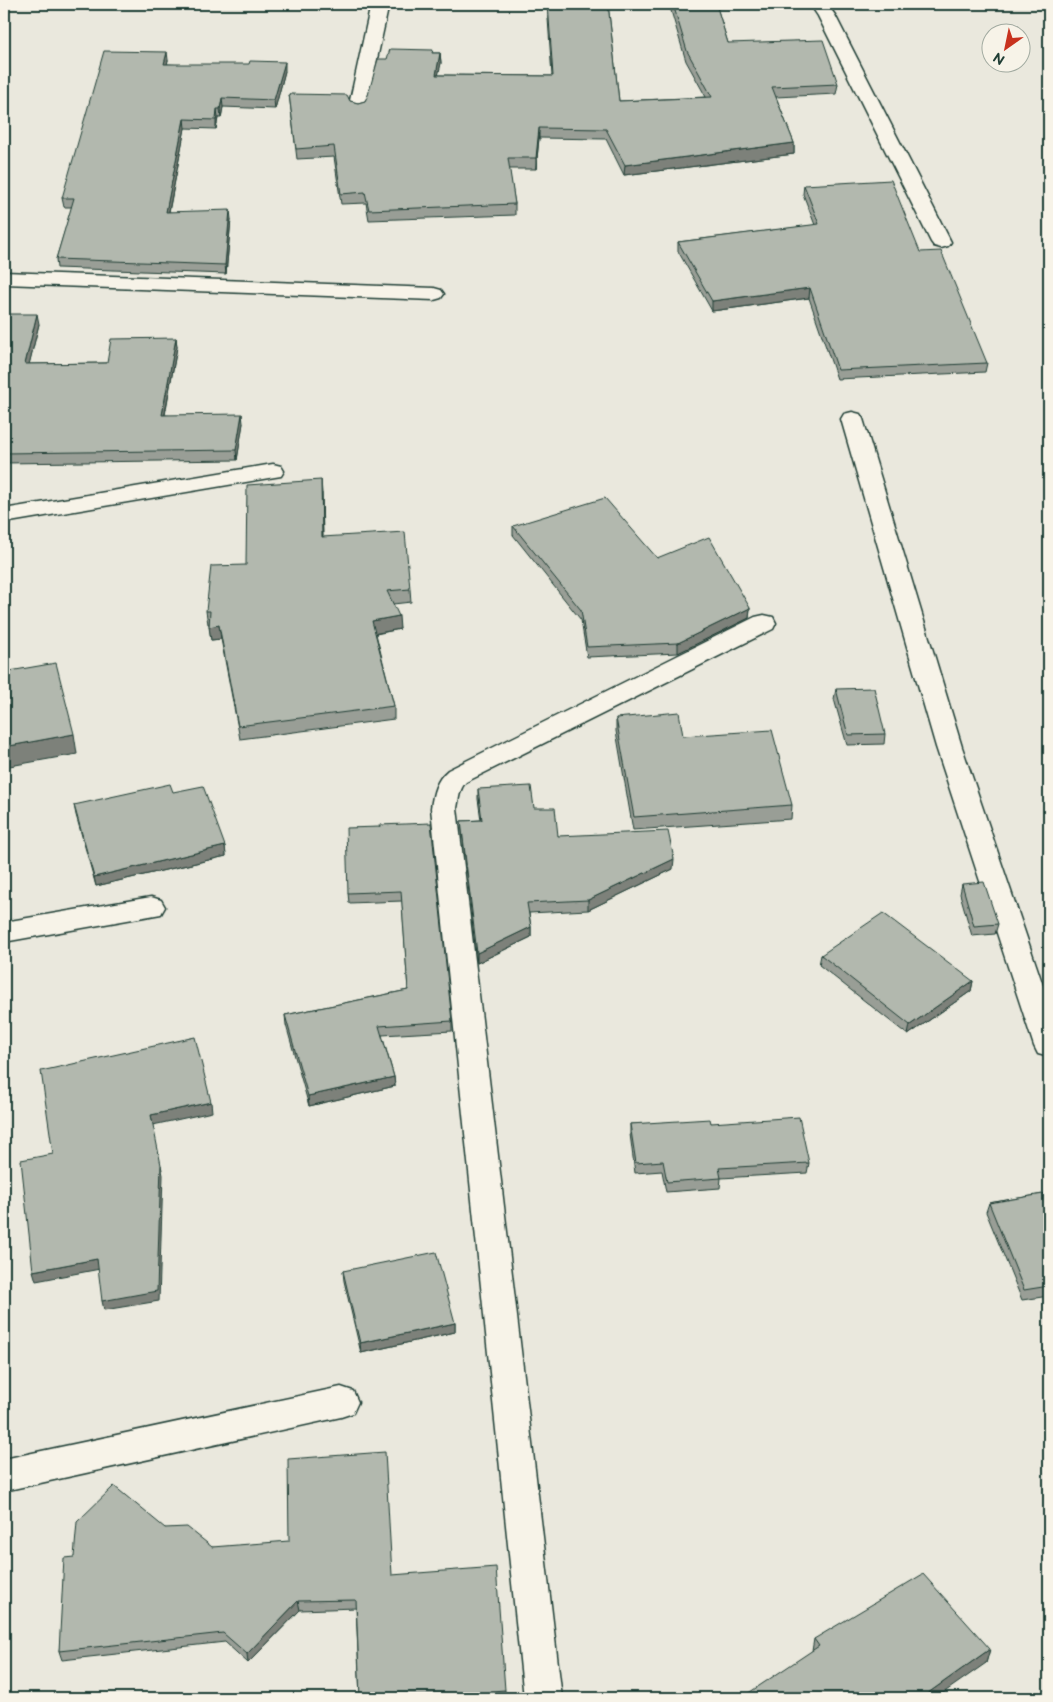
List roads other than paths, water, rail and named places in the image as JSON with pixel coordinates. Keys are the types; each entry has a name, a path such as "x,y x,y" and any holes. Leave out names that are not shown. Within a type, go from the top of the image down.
{"street":[{"path":"358,105 380,4"},
{"path":"818,4 826,15 941,242"},
{"path":"4,278 434,294"},
{"path":"852,419 949,746 1049,1046"},
{"path":"4,516 273,471"},
{"path":"542,1698 444,808 447,791 450,782 457,776 764,623"},
{"path":"4,932 151,907"},
{"path":"4,1475 341,1402"}]}
